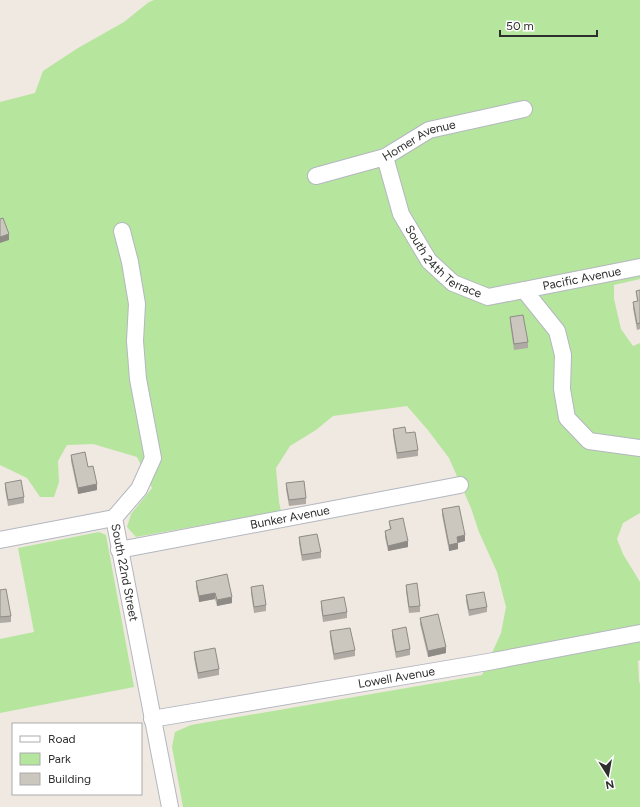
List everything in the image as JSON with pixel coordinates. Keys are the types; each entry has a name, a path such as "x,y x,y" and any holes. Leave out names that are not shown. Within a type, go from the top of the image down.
{"street":[{"name":"Homer Avenue","path":"316,176 385,157 430,130 524,109"},
{"name":"South 24th Terrace","path":"385,157 401,214 429,261 453,283 488,297 524,290"},
{"name":"South 22nd Street","path":"122,231 130,262 137,304 135,341 138,379 153,458 139,489 114,518 170,807"},
{"name":"Pacific Avenue","path":"524,290 640,267"},
{"path":"524,290 557,331 564,355 562,389 567,418 589,441 640,448"},
{"name":"Bunker Avenue","path":"119,550 460,485"},
{"path":"0,540 114,518"},
{"name":"Lowell Avenue","path":"152,718 488,662 640,633"}],"green space":[{"path":"154,0 640,0 640,279 614,285 614,299 621,329 633,346 640,343 640,513 623,523 617,539 623,554 640,582 640,660 638,661 640,684 640,807 183,807 172,747 175,732 191,725 482,675 501,633 506,607 497,572 449,458 407,406 333,416 316,430 290,446 276,468 281,511 136,537 127,527 131,514 152,488 137,457 93,444 67,445 58,461 59,482 54,497 40,497 27,478 0,465 0,102 35,93 43,71 78,48 124,22 149,2"},
{"path":"99,532 106,535 134,687 0,713 0,639 34,632 18,548"}],"building":[{"path":"3,218 9,234 0,237 0,219"},
{"path":"640,290 640,323 637,324 633,302 638,301 636,291"},
{"path":"523,315 528,342 514,344 510,317"},
{"path":"405,427 406,433 415,432 418,450 397,453 393,429"},
{"path":"85,452 88,467 93,466 97,484 78,488 71,455"},
{"path":"21,480 24,497 8,500 5,483"},
{"path":"304,481 306,498 289,500 286,483"},
{"path":"459,506 465,535 457,537 458,543 449,545 442,509"},
{"path":"403,518 408,541 388,546 385,531 391,529 389,521"},
{"path":"317,534 321,552 302,555 299,537"},
{"path":"227,574 232,597 217,600 215,593 199,596 196,581"},
{"path":"417,583 420,606 409,607 406,585"},
{"path":"263,585 266,605 254,607 251,587"},
{"path":"6,589 11,616 0,617 0,590"},
{"path":"484,592 487,607 469,610 466,595"},
{"path":"344,597 347,612 323,616 321,601"},
{"path":"438,614 446,647 428,651 420,618"},
{"path":"406,627 410,649 396,652 392,630"},
{"path":"350,628 355,650 334,654 330,631"},
{"path":"215,648 219,669 198,673 194,652"}]}
